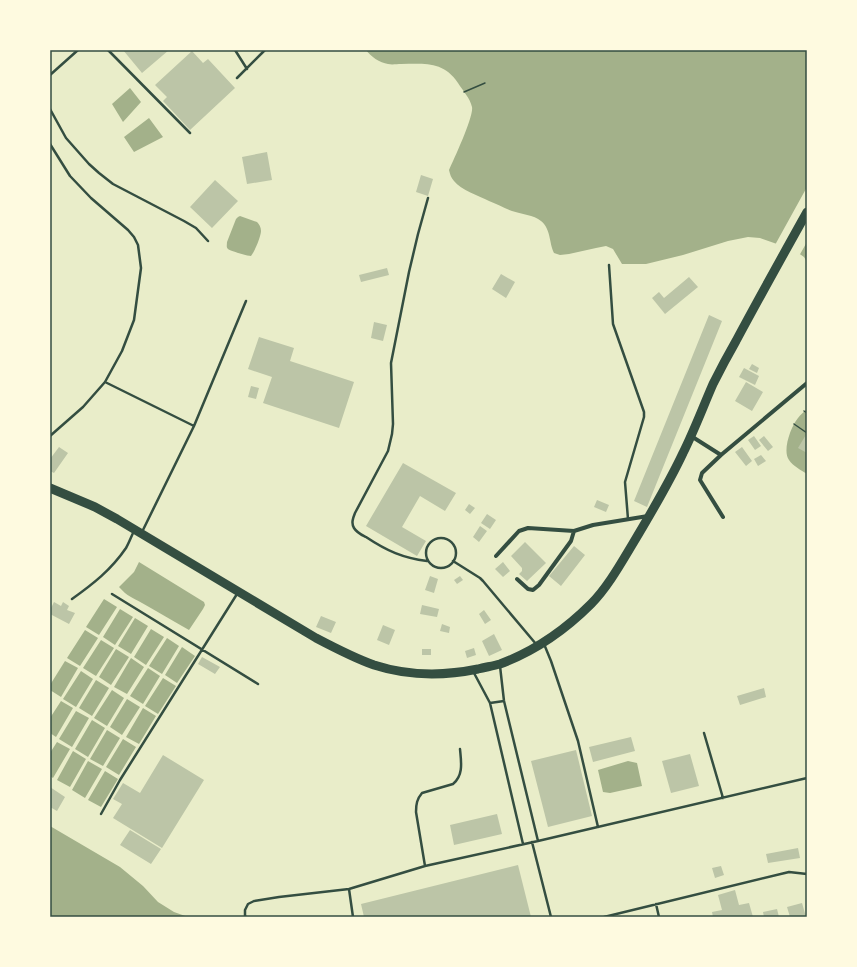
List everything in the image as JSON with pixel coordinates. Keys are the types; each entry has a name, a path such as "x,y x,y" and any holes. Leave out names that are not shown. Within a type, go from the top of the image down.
{"highway":[{"path":"50,488 95,507 138,531 316,638 344,653 376,665 405,672 424,674 447,674 500,664 521,655 540,644 570,623 592,603 609,581 672,476 713,384 807,212"}],"street":[{"path":"723,517 700,480 702,473 721,455 807,383"},
{"path":"691,436 721,455"},
{"path":"496,556 519,531 524,529 574,531 593,524 649,516"},
{"path":"517,579 528,589 533,590 536,588 571,541 574,531"}],"lane":[{"path":"50,75 78,50"},
{"path":"108,50 190,133"},
{"path":"235,50 247,69"},
{"path":"237,78 265,50"},
{"path":"50,109 66,138 88,164 113,184 196,228 208,241"},
{"path":"50,144 70,176 91,198 134,237 138,245 141,268 134,320 122,351 105,382 83,407 50,436"},
{"path":"427,561 402,556 383,548 356,531 352,520 388,450 391,439 393,424 391,363 409,272 428,198"},
{"path":"609,265 613,324 644,412 644,417 625,482 628,519"},
{"path":"72,599 113,566 138,531 194,426 246,301"},
{"path":"105,382 194,426"},
{"path":"439,538 448,540 452,543 456,551 450,565 445,568 440,568 430,565 427,561 426,551 430,542 439,538"},
{"path":"453,561 483,581 540,644 551,661 578,741 598,827"},
{"path":"101,814 120,780 239,592"},
{"path":"112,594 258,684"},
{"path":"500,664 504,701 538,841"},
{"path":"472,670 490,703 524,844"},
{"path":"490,703 504,701"},
{"path":"704,733 723,798"},
{"path":"425,866 416,812 416,803 422,793 453,784 455,782 461,771 462,764 460,748"},
{"path":"246,917 245,910 248,904 254,901 348,889 425,866 807,778"},
{"path":"532,842 551,917"},
{"path":"604,917 789,872 807,874"},
{"path":"348,889 353,917"},
{"path":"656,904 660,917"}],"path":[{"path":"464,92 486,83"},
{"path":"794,424 807,432"}],"shaded area":[{"path":"366,50 807,50 807,262 804,257 794,250 760,238 748,237 728,241 683,255 646,264 622,264 613,249 606,246 569,254 560,255 554,253 547,228 541,221 531,216 509,210 470,192 461,187 452,179 449,170 467,128 472,107 468,98 452,76 440,67 433,65 385,63 370,55"},
{"path":"130,88 141,102 123,122 112,104"},
{"path":"149,118 163,137 134,152 124,137"},
{"path":"240,216 257,222 261,228 259,240 251,256 228,249 227,247 227,242 236,219"},
{"path":"807,409 807,474 797,468 789,460 786,451 788,439 795,422"},
{"path":"139,562 204,602 205,605 203,609 189,630 125,593 119,587 134,572"},
{"path":"104,599 117,607 99,635 86,627"},
{"path":"120,609 133,617 115,645 103,637"},
{"path":"135,618 148,626 131,654 118,646"},
{"path":"151,629 164,637 146,665 134,657"},
{"path":"85,630 98,638 80,666 67,658"},
{"path":"167,638 179,646 162,674 149,666"},
{"path":"101,640 114,648 96,676 83,668"},
{"path":"182,647 195,656 177,683 165,675"},
{"path":"116,649 129,657 111,685 99,677"},
{"path":"131,658 144,667 127,694 114,687"},
{"path":"65,661 78,668 61,697 50,690 50,685"},
{"path":"148,668 160,676 143,704 130,696"},
{"path":"81,671 93,679 76,707 63,699"},
{"path":"163,678 176,686 158,714 145,706"},
{"path":"96,680 109,688 92,716 79,708"},
{"path":"112,690 124,698 107,726 94,718"},
{"path":"127,699 140,707 122,735 110,727"},
{"path":"61,701 73,708 56,737 50,733 50,718"},
{"path":"143,708 156,716 139,744 126,737"},
{"path":"76,711 89,718 72,747 59,739"},
{"path":"92,720 105,728 88,757 75,749"},
{"path":"107,730 120,738 103,766 90,759"},
{"path":"123,739 136,747 119,775 106,767"},
{"path":"57,742 70,749 53,778 50,776 50,753"},
{"path":"73,751 86,759 70,787 57,780"},
{"path":"88,761 102,769 85,798 72,790"},
{"path":"628,761 637,763 642,786 610,793 603,792 598,770"},
{"path":"105,771 118,779 101,807 88,800"},
{"path":"50,826 120,867 143,886 158,902 174,912 188,917 50,917"}],"pier":[{"path":"807,187 807,242 799,256 775,245"}],"building":[{"path":"123,50 169,50 142,73"},
{"path":"192,51 203,63 208,59 235,88 190,130 163,101 167,97 155,85"},
{"path":"267,152 272,180 247,184 242,157"},
{"path":"421,175 433,179 428,196 416,192"},
{"path":"215,180 238,201 212,228 190,207"},
{"path":"387,268 389,275 361,282 359,275"},
{"path":"501,274 515,282 506,298 492,289"},
{"path":"689,277 698,287 665,314 652,298 659,292 664,298"},
{"path":"709,315 722,321 647,507 634,501"},
{"path":"374,322 387,325 383,341 371,338"},
{"path":"259,337 294,348 290,361 354,382 339,428 263,403 272,377 248,369"},
{"path":"752,364 759,368 757,373 749,369"},
{"path":"744,368 759,376 755,385 739,377"},
{"path":"746,382 763,392 752,411 735,401"},
{"path":"251,386 259,388 256,399 248,397"},
{"path":"807,433 807,453 798,448"},
{"path":"754,436 761,446 755,450 748,440"},
{"path":"764,436 773,447 768,451 759,440"},
{"path":"59,447 68,453 54,473 50,471 50,459"},
{"path":"742,447 752,461 746,466 735,452"},
{"path":"761,455 766,461 758,466 754,459"},
{"path":"403,463 456,493 445,511 420,496 402,527 426,541 417,556 366,526"},
{"path":"597,500 609,505 606,512 594,507"},
{"path":"469,504 475,508 470,514 465,510"},
{"path":"487,514 496,520 490,529 481,523"},
{"path":"480,526 487,531 479,542 473,537"},
{"path":"525,542 546,563 527,581 519,574 522,571 522,568 511,556"},
{"path":"574,546 585,555 561,586 549,576"},
{"path":"503,562 510,571 503,577 495,569"},
{"path":"430,576 438,579 434,593 425,590"},
{"path":"460,576 463,580 457,584 454,580"},
{"path":"54,602 61,606 63,602 69,606 67,610 75,613 69,624 50,614 50,610"},
{"path":"422,605 439,609 437,617 420,614"},
{"path":"484,610 491,620 485,624 479,614"},
{"path":"321,616 336,622 331,633 316,627"},
{"path":"442,624 450,627 449,633 440,631"},
{"path":"383,625 395,630 389,645 377,640"},
{"path":"494,634 502,650 489,656 482,641"},
{"path":"474,648 476,655 467,658 465,651"},
{"path":"422,649 431,649 431,655 422,655"},
{"path":"202,657 220,667 215,674 198,664"},
{"path":"764,688 766,697 740,705 737,696"},
{"path":"631,737 635,751 593,762 589,747"},
{"path":"576,750 592,816 548,827 531,761"},
{"path":"690,754 699,786 671,793 662,761"},
{"path":"163,755 204,780 162,848 113,818 122,804 113,799 123,783 140,793"},
{"path":"50,787 65,797 57,811 50,807"},
{"path":"497,814 502,834 454,845 450,825"},
{"path":"130,830 161,849 151,864 120,845"},
{"path":"798,848 800,858 768,863 766,854"},
{"path":"518,865 531,917 364,917 361,904"},
{"path":"721,866 724,875 715,878 712,868"},
{"path":"735,890 739,905 749,903 753,917 713,917 712,912 722,910 718,895"},
{"path":"802,903 806,917 790,917 787,907"},
{"path":"777,909 779,917 764,917 763,912"}]}
